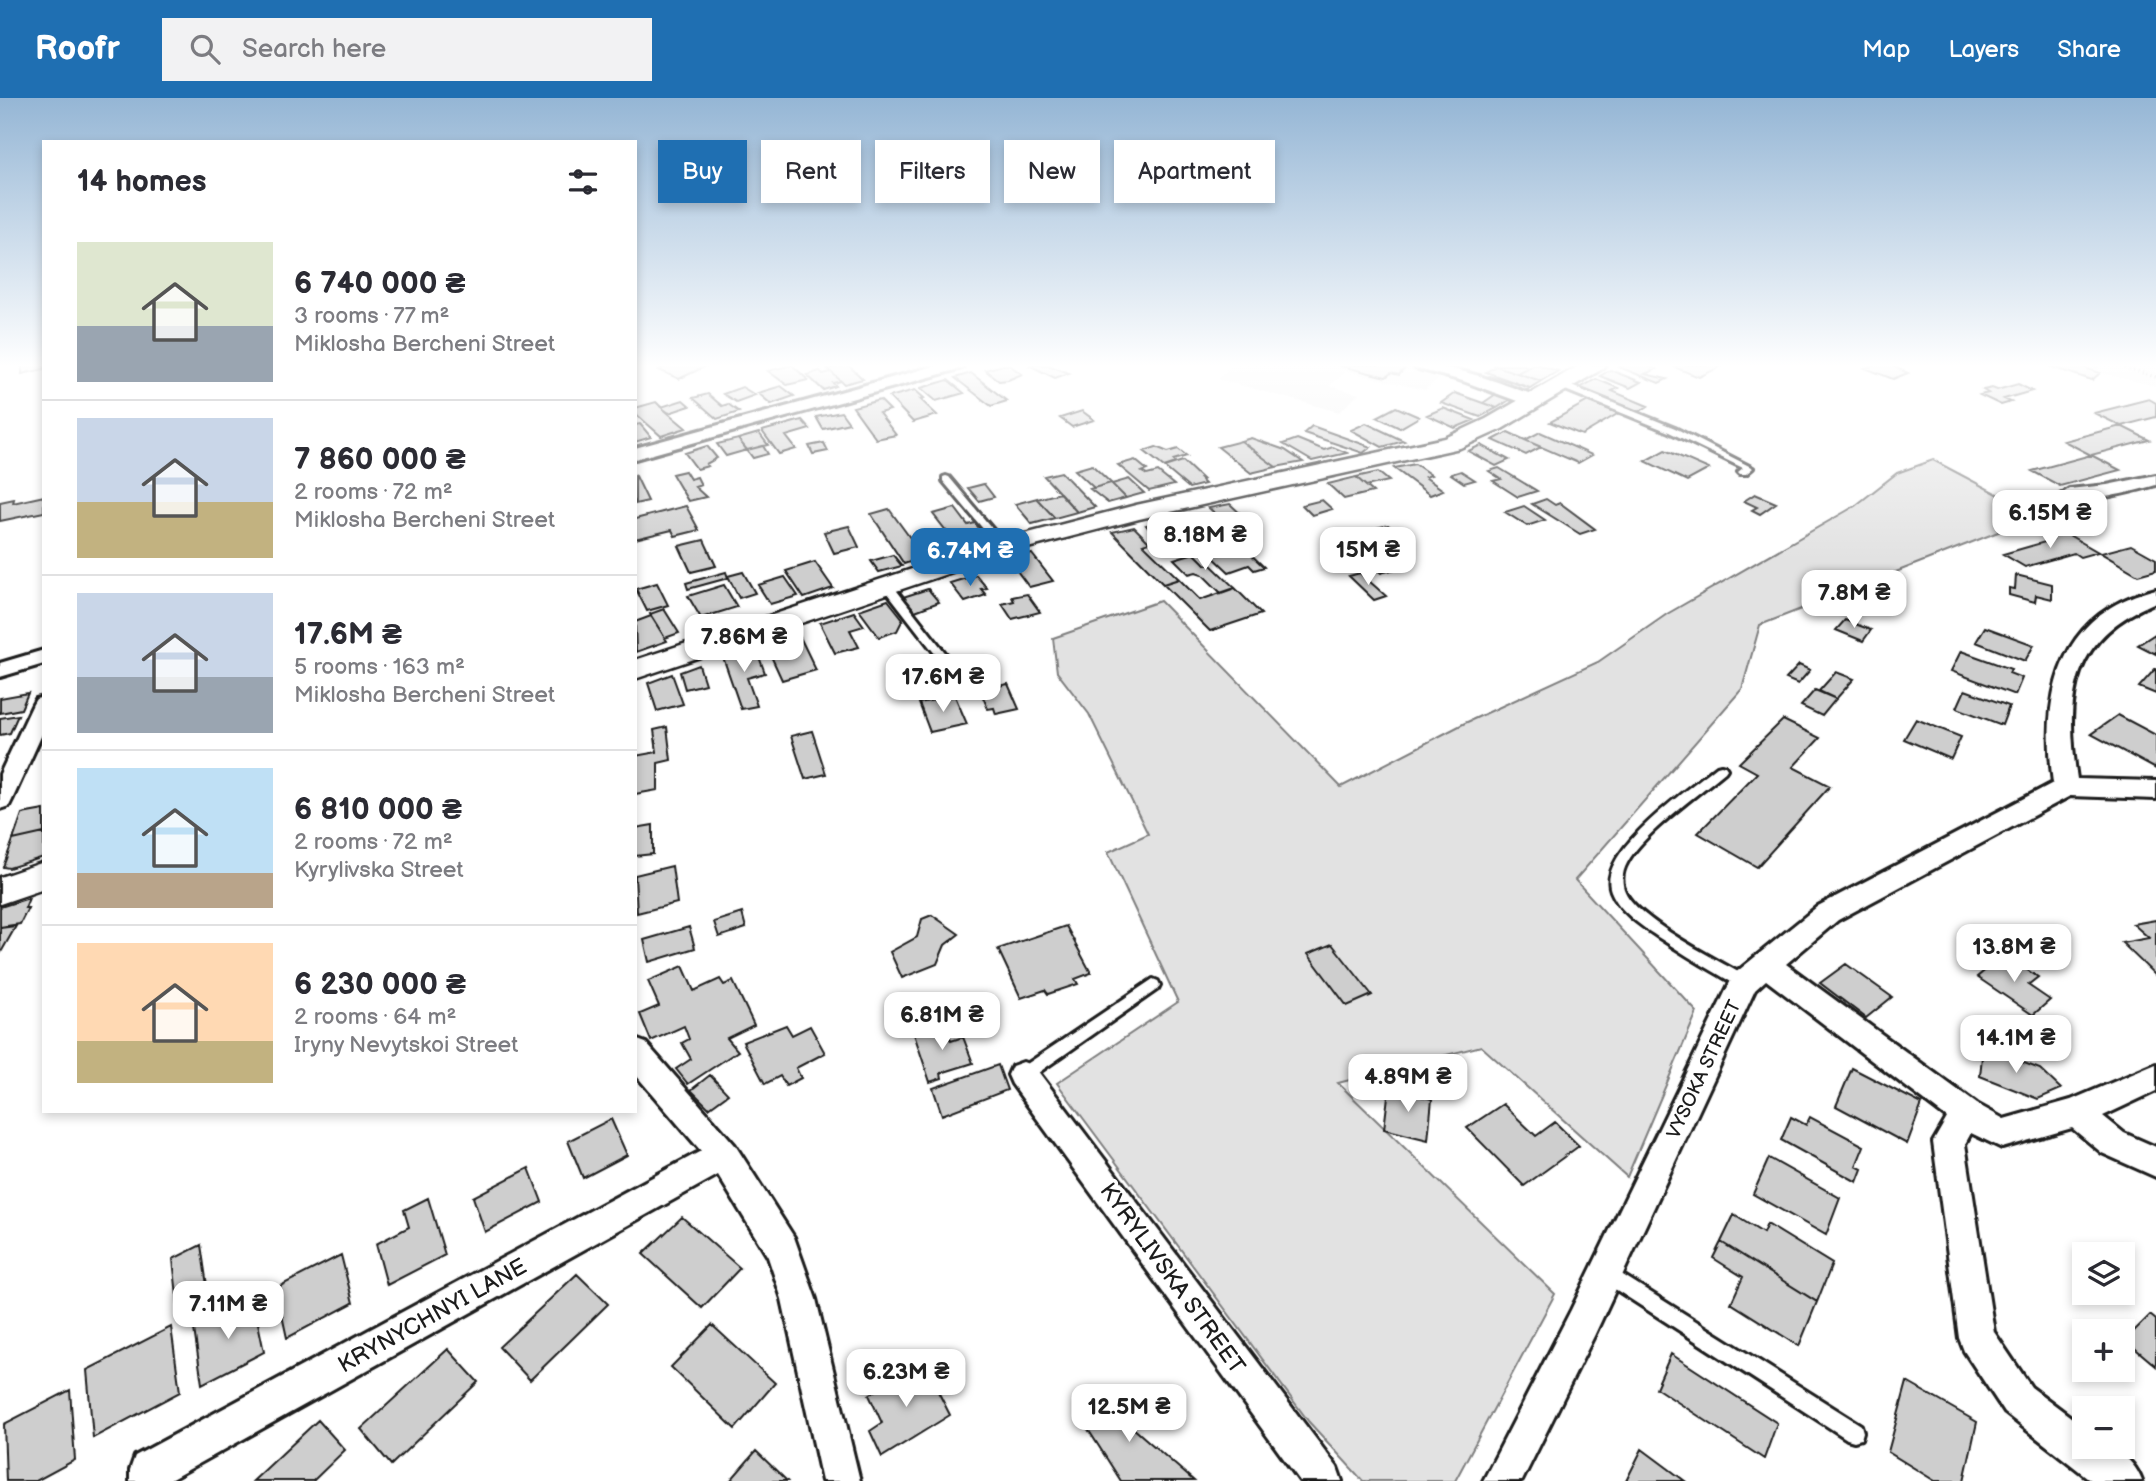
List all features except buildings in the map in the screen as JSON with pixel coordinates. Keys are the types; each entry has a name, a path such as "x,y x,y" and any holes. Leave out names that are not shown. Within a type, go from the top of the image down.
{"street":[{"path":"637,453 723,430"},
{"path":"637,669 1003,547 1171,504 1431,449 1484,430"},
{"path":"2069,495 2107,491 2156,480"},
{"path":"2156,595 2133,604 2102,623 2082,645 2065,687 2060,715 2061,755 2066,787 2156,790"},
{"path":"0,670 42,658"},
{"path":"0,800 42,708"},
{"name":"VYSOKA STREET","path":"1502,1481 1756,973 1828,913 2066,787"},
{"path":"0,891 42,876"},
{"path":"1756,973 1966,1115 2002,1134 2076,1113 2156,1077"},
{"path":"637,1054 724,1155 782,1250 799,1299 841,1481"},
{"name":"KYRYLIVSKA STREET","path":"1023,1075 1323,1481"},
{"path":"2076,1113 2113,1143 2156,1162"},
{"path":"1966,1115 1949,1142 1977,1338 2018,1401 2123,1481"},
{"name":"KRYNYCHNYI LANE","path":"142,1477 724,1155"}],"lane":[{"path":"1671,430 1749,468 1743,472"},
{"path":"946,479 1003,547"},
{"path":"886,584 954,671 962,688"},
{"path":"1721,769 1637,842 1623,858 1615,877 1618,892 1633,912 1756,973"},
{"path":"1023,1075 1153,985"},
{"path":"1606,1274 1854,1432"}],"shaded area":[{"path":"1933,460 2039,516 1760,625 1742,689 1575,880 1697,1012 1627,1177 1481,1046 1338,1083 1555,1294 1455,1481 1363,1481 1309,1422 1057,1083 1178,1002 1108,852 1148,834 1089,714 1057,672 1053,638 1160,601 1341,787 1465,723 1598,662 1667,614 1855,506 1897,473"}]}
